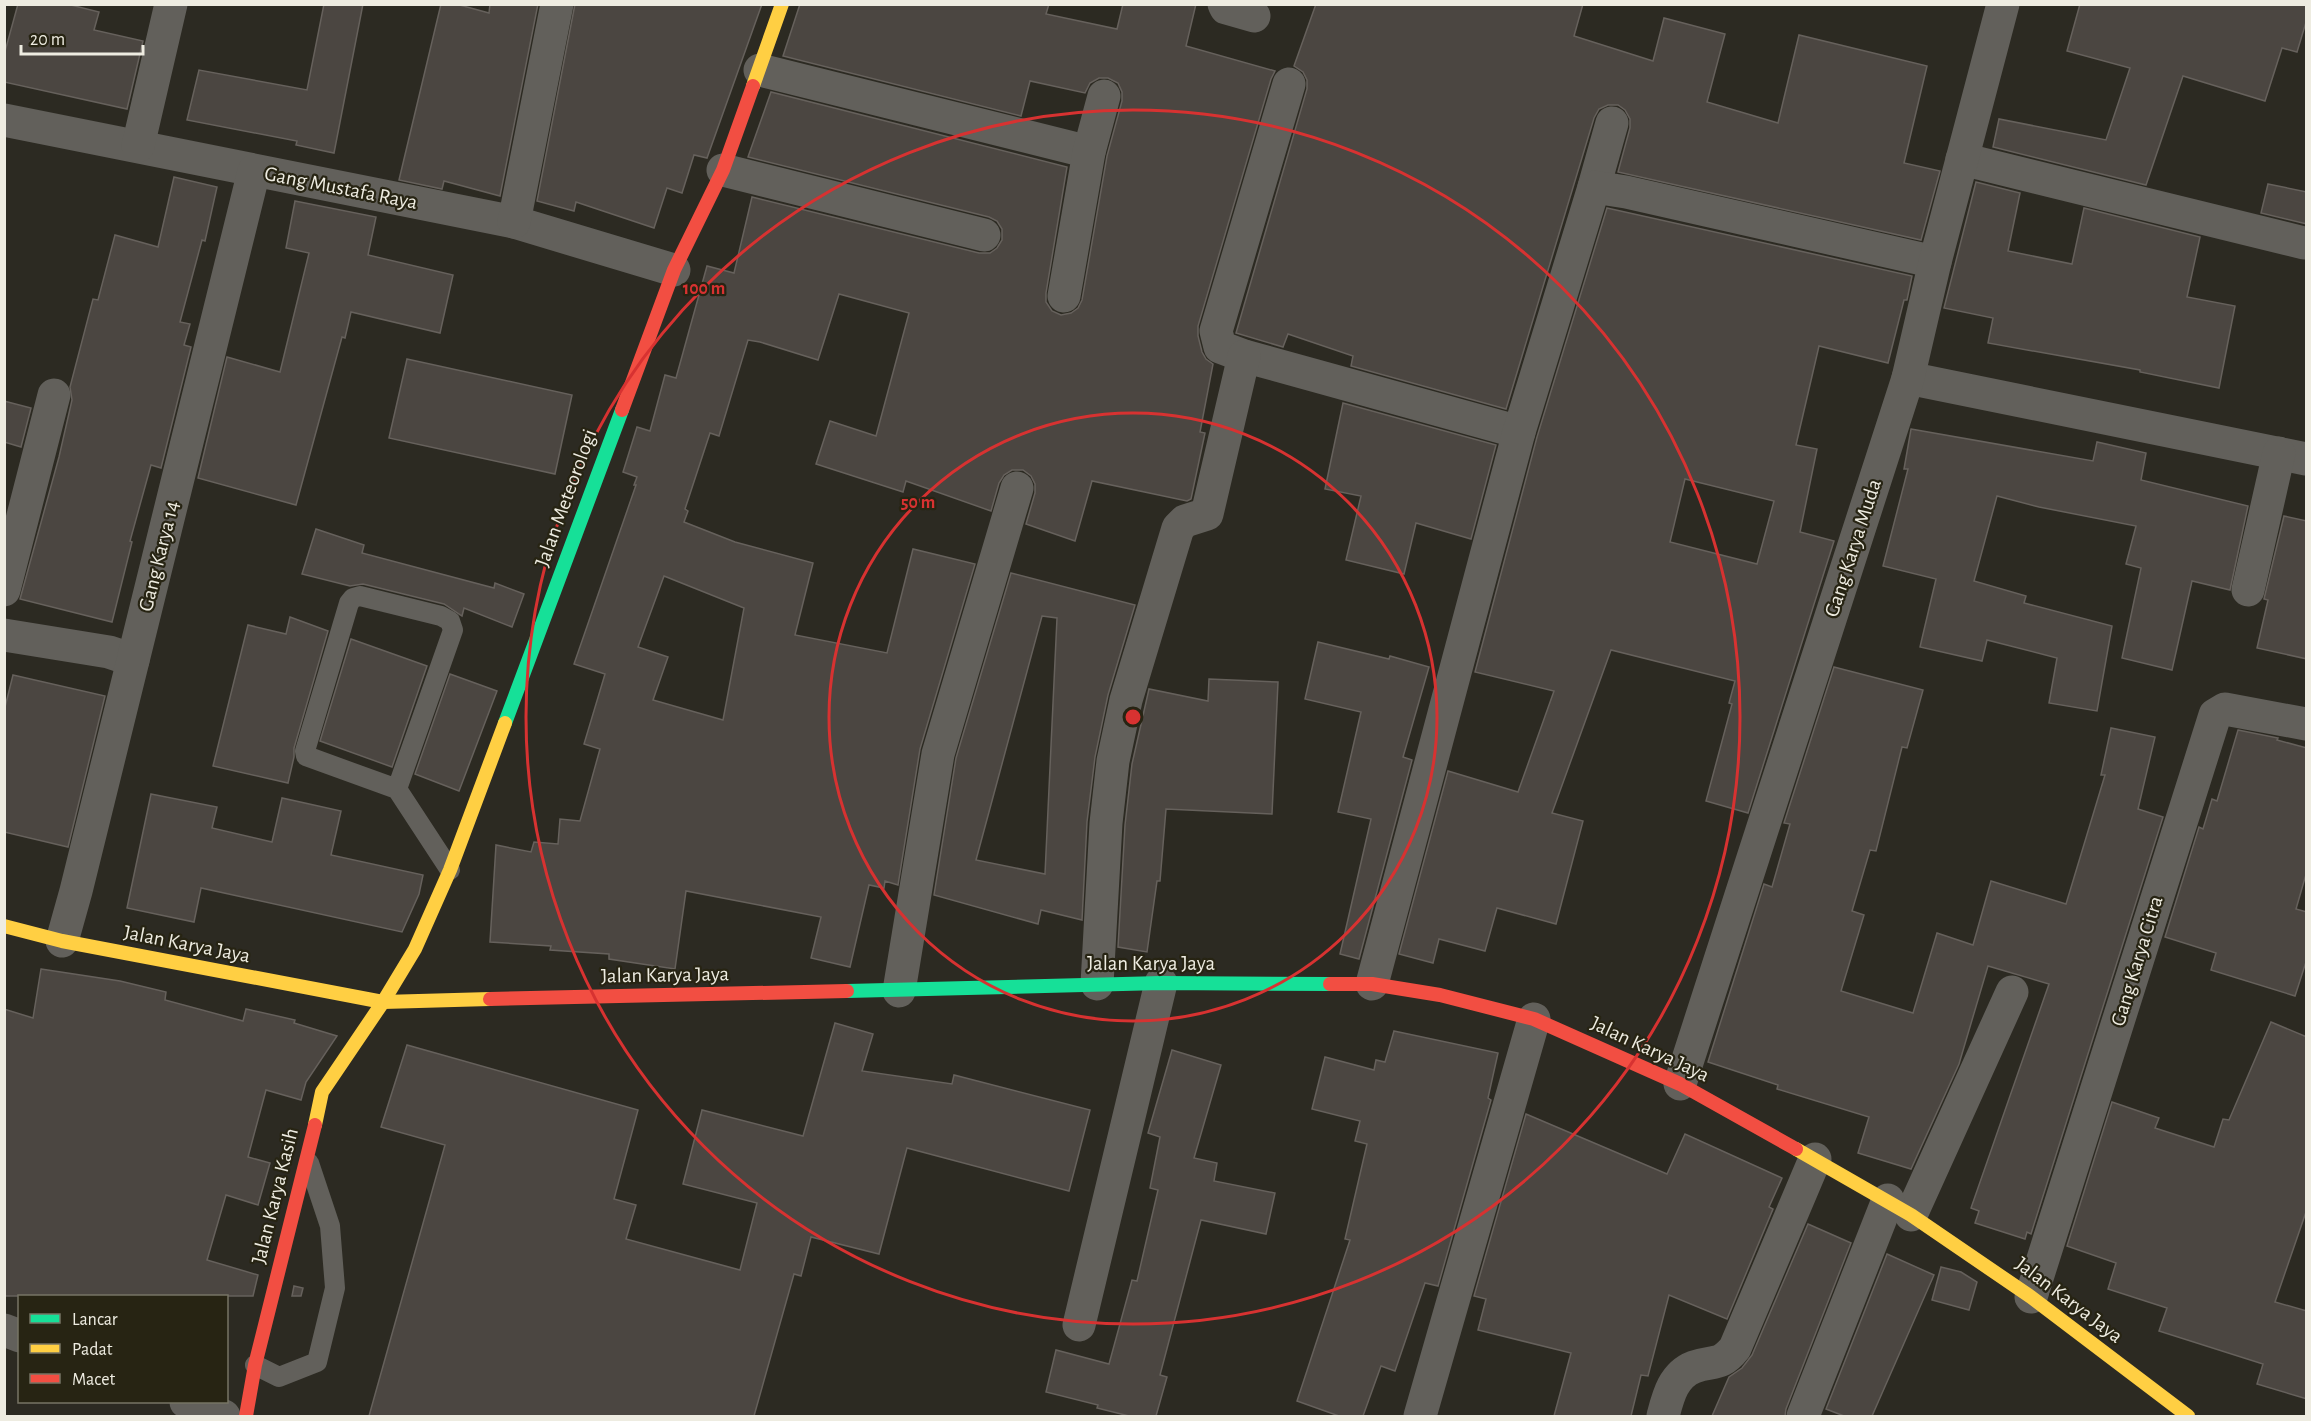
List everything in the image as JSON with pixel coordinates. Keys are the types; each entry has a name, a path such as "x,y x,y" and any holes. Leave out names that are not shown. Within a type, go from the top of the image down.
{"main road":[{"name":"Jalan Meteorologi","path":"382,1002 415,949 450,870 674,270 723,170 783,4"},
{"name":"Jalan Karya Jaya","path":"4,926 62,941 382,1002 1161,983 1372,984 1440,995 1534,1019 1680,1084 1815,1159 1900,1208 2031,1297 2188,1416"},
{"name":"Jalan Karya Kasih","path":"246,1416 255,1365 322,1092 382,1002"}],"street":[{"path":"138,146 171,4"},
{"path":"514,222 557,4"},
{"name":"Gang Karya Muda","path":"1680,1084 1908,378 1935,262 2003,4"},
{"path":"760,70 1089,152"},
{"path":"1289,84 1216,331 1220,347 1244,356 1519,432"},
{"path":"1064,296 1089,152 1104,96"},
{"name":"Gang Mustafa Raya","path":"4,120 514,222 674,270"},
{"path":"1372,984 1519,432 1612,123"},
{"path":"1962,159 2304,243"},
{"path":"723,170 984,235"},
{"name":"Gang Karya 14","path":"62,941 254,171"},
{"path":"1594,186 1935,262"},
{"path":"1097,984 1106,823 1113,761 1126,700 1178,528 1185,521 1207,513 1244,356"},
{"path":"1908,378 2293,456 2248,590"},
{"path":"4,590 54,395"},
{"path":"899,991 938,754 1017,488"},
{"path":"4,635 109,652 133,660"},
{"name":"Gang Karya Citra","path":"2031,1297 2215,715 2225,709 2307,724"},
{"path":"1079,1324 1161,983"},
{"path":"1803,1416 1900,1208 2012,992"},
{"path":"1420,1416 1534,1019"},
{"path":"1663,1416 1671,1389 1679,1377 1693,1367 1726,1358 1735,1348 1815,1159"},
{"path":"191,1403 224,1416"}],"lane":[{"path":"397,789 453,630 450,621 441,616 360,596 353,597 349,603 305,751 309,758 397,789 450,870"},
{"path":"255,1365 279,1377 317,1362 335,1288 330,1226 307,1159"}],"building":[{"path":"18,4 67,4 99,12 94,30 143,41 127,109 4,82 4,55"},
{"path":"324,4 363,4 334,153 296,145 297,141 187,120 199,70 307,90"},
{"path":"441,4 456,4 489,13 490,4 538,4 500,196 444,181 442,189 399,180"},
{"path":"575,4 762,4 707,158 694,155 682,193 667,188 654,228 576,202 574,211 537,201"},
{"path":"800,4 1049,4 1046,14 1117,29 1123,4 1196,4 1186,46 1275,71 1198,326 1202,352 1213,364 1200,432 1205,433 1191,499 1187,501 1092,481 1075,541 1026,524 1035,493 1035,484 1031,476 1023,470 1012,470 1004,475 999,483 991,511 906,481 903,492 816,464 830,421 876,436 909,313 839,294 818,360 748,340 719,436 710,433 685,509 688,511 684,522 735,542 813,563 795,635 887,653 913,549 975,564 920,749 898,885 885,881 884,888 869,885 850,967 811,958 821,917 686,891 675,969 609,959 609,954 550,950 551,946 490,942 496,845 531,852 534,842 558,844 560,819 580,821 600,749 584,744 605,674 574,664 636,485 634,485 637,477 623,472 637,427 650,431 665,375 676,378 707,266 734,273 752,197 979,253 990,253 1002,240 1002,229 997,221 989,217 748,157 771,92 1067,167 1046,302 1052,311 1061,315 1071,313 1078,308 1082,300 1107,156 1122,101 1122,92 1118,83 1108,78 1099,78 1090,83 1085,93 1030,81 1021,116 783,56","holes":["664,576 744,608 723,720 653,700 668,657 638,647"]},
{"path":"1316,4 1583,4 1574,36 1653,61 1664,18 1725,34 1707,102 1778,123 1799,35 1927,66 1904,163 1940,171 1921,240 1618,172 1630,128 1630,119 1625,110 1618,105 1608,105 1599,109 1594,118 1506,409 1351,366 1353,356 1288,334 1283,347 1236,333 1307,89 1307,80 1303,72 1294,66"},
{"path":"2080,4 2307,4 2307,19 2297,52 2282,48 2265,101 2183,76 2146,185 1993,147 1999,119 2106,140 2130,68 2067,51"},
{"path":"174,177 217,187 205,241 202,240 180,322 190,324 184,345 191,347 161,468 151,465 130,541 132,542 112,622 20,599 59,457 72,400 70,387 93,299 98,300 115,235 158,247"},
{"path":"1976,182 2020,193 2008,251 2072,264 2084,208 2200,237 2187,297 2235,306 2219,388 2140,372 2140,370 1988,343 1993,318 1944,308"},
{"path":"2268,184 2307,192 2307,224 2261,213"},
{"path":"295,201 376,217 368,255 453,275 440,333 351,312 345,338 342,337 296,505 198,478 227,357 280,372 309,253 286,248"},
{"path":"1607,208 1912,276 1888,363 1819,346 1796,445 1817,449 1800,532 1834,541 1748,813 1706,801 1732,704 1729,703 1735,681 1611,650 1552,813 1583,821 1556,924 1497,908 1485,951 1439,939 1433,963 1399,954 1448,771 1518,792 1554,691 1475,672 1537,437","holes":["1685,479 1774,501 1757,564 1670,542"]},
{"path":"407,359 572,395 555,474 389,438"},
{"path":"4,401 31,408 21,447 4,442"},
{"path":"1343,403 1496,445 1471,539 1416,523 1404,574 1346,560 1361,496 1325,489"},
{"path":"1911,429 2093,461 2097,442 2146,453 2141,480 2248,506 2230,590 2192,581 2172,670 2122,658 2141,568 2126,564 2136,526 2039,507 1997,496 1974,581 2026,596 2024,603 2112,626 2097,711 2049,703 2057,658 1987,640 1982,661 1920,647 1936,579 1883,566 1908,469 1904,469"},
{"path":"2284,516 2307,521 2307,659 2257,648 2268,600 2264,599"},
{"path":"316,529 364,545 362,553 494,588 495,583 524,594 512,627 464,608 462,616 444,604 363,584 350,586 302,574"},
{"path":"1011,573 1135,605 1108,695 1095,757 1087,822 1082,920 1041,910 1038,924 934,895 956,758","holes":["1042,616 1057,618 1045,874 976,860"]},
{"path":"290,617 328,631 294,748 288,783 213,766 248,625 286,634"},
{"path":"351,639 427,666 392,767 320,741"},
{"path":"1318,642 1389,659 1390,656 1429,667 1403,757 1412,760 1359,959 1340,954 1371,819 1338,812 1361,712 1305,699"},
{"path":"1834,667 1923,690 1907,748 1902,747 1876,851 1870,850 1852,911 1864,915 1841,991 1913,1013 1937,933 1973,945 1991,881 2066,904 2105,775 2101,775 2111,728 2155,737 2138,809 2163,817 2031,1234 2027,1232 2025,1239 1975,1223 1979,1211 1971,1208 2049,984 1988,966 1959,1064 1911,1169 1858,1153 1869,1117 1777,1089 1778,1085 1708,1062 1764,884 1772,887 1790,824 1784,823"},
{"path":"450,674 497,691 459,791 415,774"},
{"path":"13,675 105,696 68,847 4,832 4,711"},
{"path":"1209,679 1278,682 1272,814 1166,809 1160,881 1157,881 1147,952 1118,947 1125,825 1132,764 1149,689 1208,701"},
{"path":"2238,730 2278,738 2277,740 2307,748 2307,871 2296,909 2307,912 2307,959 2295,996 2211,970 2216,953 2165,937 2199,827 2203,829 2212,799 2217,801"},
{"path":"151,794 217,807 212,828 272,842 282,798 341,811 331,855 423,875 419,894 402,932 201,888 194,922 127,908"},
{"path":"41,969 120,981 166,992 165,1000 243,1021 246,1009 295,1020 294,1023 337,1036 306,1082 301,1100 266,1090 248,1157 270,1163 258,1205 226,1195 207,1260 258,1275 253,1296 4,1296 4,1009 33,1018"},
{"path":"2271,1022 2307,1037 2307,1209 2275,1302 2307,1311 2307,1399 2257,1384 2263,1364 2159,1331 2167,1308 2108,1289 2116,1263 2067,1246 2112,1102 2159,1118 2155,1128 2214,1147 2223,1119 2229,1120"},
{"path":"835,1023 873,1034 862,1071 952,1084 954,1075 1090,1110 1069,1191 907,1148 879,1254 811,1237 801,1276 794,1274 754,1416 369,1416 445,1145 381,1127 407,1045 638,1110 614,1199 636,1205 626,1239 740,1270 757,1203 683,1184 702,1110 803,1136"},
{"path":"1394,1031 1498,1053 1488,1098 1491,1100 1438,1286 1425,1283 1395,1371 1381,1366 1363,1416 1339,1416 1297,1401 1350,1240 1345,1239 1367,1144 1355,1141 1360,1121 1312,1109 1325,1057 1374,1070 1376,1060 1385,1062"},
{"path":"1172,1050 1221,1065 1194,1158 1217,1163 1214,1181 1275,1193 1266,1234 1201,1220 1160,1375 1167,1377 1156,1416 1129,1416 1097,1408 1098,1405 1046,1392 1056,1350 1109,1364 1132,1280 1137,1281 1158,1190 1150,1188 1160,1137 1148,1133"},
{"path":"1526,1114 1667,1174 1685,1134 1782,1178 1769,1207 1773,1209 1727,1319 1669,1295 1648,1376 1641,1375 1631,1416 1554,1416 1571,1353 1478,1330 1486,1299 1474,1296"},
{"path":"1808,1224 1851,1243 1785,1416 1712,1416 1729,1377 1742,1368 1752,1355"},
{"path":"1887,1254 1934,1275 1872,1416 1844,1416 1826,1409"},
{"path":"1941,1267 1961,1272 1977,1282 1969,1310 1932,1300"},
{"path":"294,1286 303,1288 301,1296 292,1296"}],"traffic: fast":[{"path":"505,723 622,410"},
{"path":"847,991 1161,983 1330,984"}],"traffic: slow":[{"path":"753,86 782,4"},
{"path":"315,1125 322,1092 383,1002 415,949 450,870 505,723"},
{"path":"4,926 62,941 383,1002 490,999"},
{"path":"1796,1149 1911,1215 2031,1297 2188,1416"}],"traffic: jam":[{"path":"622,410 674,270 723,170 753,86"},
{"path":"1330,984 1372,984 1440,995 1534,1019 1680,1084 1796,1149"},
{"path":"490,999 847,991"},
{"path":"246,1416 255,1365 315,1125"}]}
